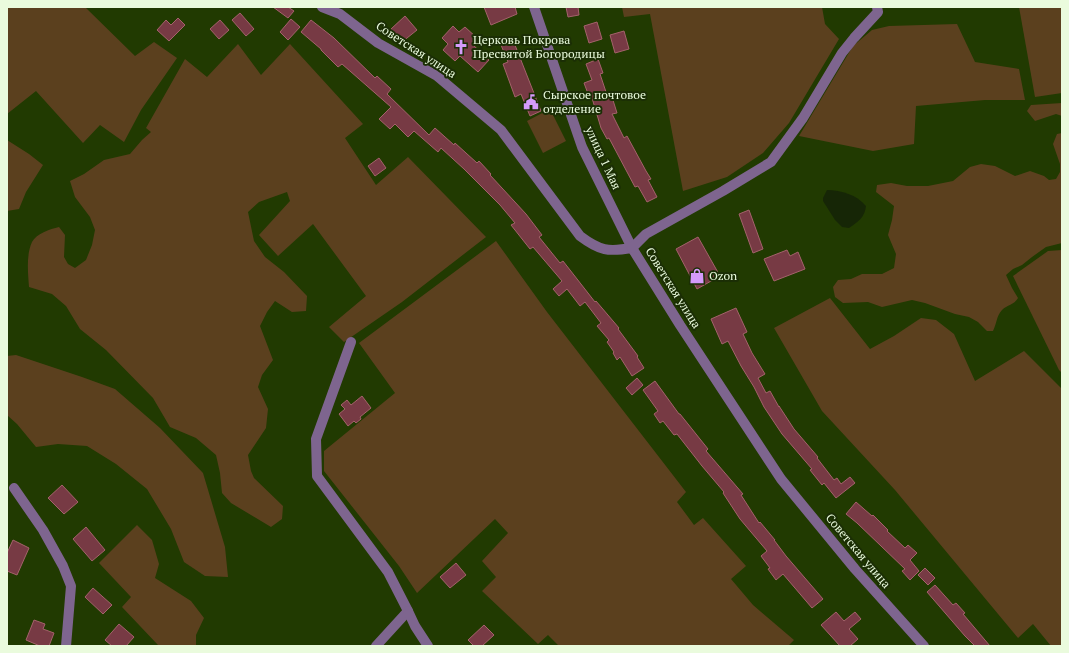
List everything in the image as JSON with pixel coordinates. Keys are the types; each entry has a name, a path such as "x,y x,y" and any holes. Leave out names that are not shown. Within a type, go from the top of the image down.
{"street":[{"name":"Советская улица","path":"322,7 340,14 378,43 437,76 501,130 580,236 593,246 606,250 617,251 632,248 680,325 781,479 855,569 924,646"},
{"name":"улица 1 Мая","path":"534,7 582,147 632,248"},
{"path":"632,248 646,234 771,162 803,118 842,53 878,12 876,7"},
{"path":"351,342 316,439 317,476 388,572 415,626 428,646"},
{"path":"14,488 43,530 63,566 71,586 66,646"},
{"path":"376,646 408,611"}],"shaded area":[{"path":"7,7 86,7 135,56 154,42 177,58 141,110 124,142 100,125 83,143 36,91 7,114"},
{"path":"622,7 822,7 825,24 839,39 789,123 763,153 727,177 683,191 650,14 624,17"},
{"path":"1019,7 1062,7 1062,93 1035,97"},
{"path":"957,24 975,62 1019,69 1025,100 985,100 916,106 914,144 873,151 799,136 853,46 872,30 889,26"},
{"path":"238,44 261,75 290,44 363,124 345,138 376,185 408,157 486,237 402,302 344,342 329,327 366,296 313,224 278,256 259,235 290,201 287,192 259,202 248,212 254,241 265,257 284,272 307,296 306,311 292,312 275,301 267,312 260,326 273,360 262,375 258,387 268,409 266,428 248,455 254,478 283,506 282,519 271,527 231,503 222,493 216,455 196,438 170,427 153,398 106,350 80,329 66,306 52,294 29,287 28,276 28,258 32,242 40,234 55,228 59,227 65,235 64,257 68,264 75,268 86,260 92,245 95,230 90,217 75,197 70,181 84,174 104,160 130,154 151,132 146,128 185,59 207,77"},
{"path":"1062,103 1062,116 1056,114 1035,121 1027,111 1031,105"},
{"path":"550,109 566,141 543,153 527,121"},
{"path":"1062,133 1062,243 1046,247 1006,275 1018,298 1015,302 1002,310 993,331 987,331 978,322 969,317 912,300 882,307 868,302 843,303 835,297 833,287 838,280 851,279 862,274 882,274 894,268 896,254 888,235 894,206 876,192 877,185 891,183 907,186 928,186 953,181 970,167 981,164 995,166 1015,176 1030,171 1044,176 1049,180 1056,179 1060,172 1060,164 1053,144 1057,134"},
{"path":"7,140 43,165 26,192 19,209 7,211"},
{"path":"827,190 838,191 853,196 866,206 864,213 855,224 849,228 842,227 835,220 823,201"},
{"path":"496,241 547,312 686,492 677,502 694,525 703,518 746,566 731,579 753,605 794,640 788,646 559,646 548,635 538,644 482,591 496,577 482,561 508,533 495,519 417,593 399,566 324,471 324,451 395,393 359,343"},
{"path":"1062,250 1062,373 1059,370 1013,276 1048,251"},
{"path":"830,298 870,349 894,336 921,318 936,320 954,334 975,381 1024,351 1062,389 1062,646 1051,646 1033,624 1018,638 895,490 822,411 774,328"},
{"path":"16,355 115,389 160,428 203,473 225,547 228,577 205,576 184,562 171,529 147,489 116,464 87,446 58,444 36,447 17,424 7,415 7,356"},
{"path":"137,525 152,540 159,564 155,578 191,601 204,618 196,635 196,646 158,646 122,607 131,597 99,563"}],"building":[{"path":"273,7 288,7 294,11 288,18"},
{"path":"484,7 515,7 517,14 491,25"},
{"path":"566,7 578,7 579,15 568,17"},
{"path":"240,13 254,29 246,36 232,20"},
{"path":"405,16 417,30 402,42 391,29"},
{"path":"178,18 185,25 169,41 157,30 166,20 171,25"},
{"path":"291,19 300,27 288,40 280,32"},
{"path":"220,20 229,30 219,39 210,29"},
{"path":"311,20 334,38 375,78 377,76 391,89 387,94 429,135 435,128 454,145 455,143 477,163 479,161 526,214 542,235 539,237 560,263 563,261 595,302 596,301 619,328 618,329 638,356 637,357 644,368 632,376 620,357 617,360 613,353 614,352 607,342 609,340 597,326 601,323 585,302 580,306 567,289 559,296 553,289 562,281 533,247 530,249 511,225 515,223 500,205 464,169 441,148 438,152 414,131 408,137 395,124 390,129 379,119 391,107 342,64 338,67 321,49 301,32"},
{"path":"597,22 602,39 589,43 584,26"},
{"name":"Церковь Покрова Пресвятой Богородицы","path":"453,26 459,32 465,27 477,38 472,44 489,60 478,72 460,56 455,61 443,50 448,44 442,38"},
{"path":"624,31 629,49 615,53 610,35"},
{"path":"513,40 541,111 530,116 521,94 515,97 503,64 508,62 501,45"},
{"path":"598,59 603,73 600,74 608,98 612,97 617,113 612,114 624,138 627,136 651,179 648,180 657,197 647,202 638,186 635,187 609,138 607,139 601,128 592,98 590,99 584,83 592,80 586,64"},
{"path":"379,158 386,168 375,176 368,166"},
{"path":"749,210 763,249 753,253 739,214"},
{"path":"698,237 720,276 697,289 676,249"},
{"path":"787,250 790,256 798,252 805,269 774,281 764,259"},
{"path":"736,308 747,332 743,334 752,353 765,374 758,378 766,393 770,391 794,429 818,457 817,458 834,480 837,478 841,484 850,477 855,483 836,498 824,483 822,485 810,470 812,469 782,434 764,407 728,341 722,344 711,319"},
{"path":"637,378 643,385 632,395 626,388"},
{"path":"655,381 679,414 708,449 706,451 743,494 741,495 759,523 760,522 786,556 823,599 812,608 783,574 776,580 768,569 770,568 761,556 767,551 740,519 723,493 724,492 677,434 674,435 663,421 660,423 654,414 658,411 643,390"},
{"path":"362,396 371,408 360,417 361,419 356,423 354,421 348,426 339,414 345,409 341,405 347,400 351,405"},
{"path":"62,485 78,502 64,514 48,498"},
{"path":"856,502 872,516 873,515 905,548 908,545 917,553 910,560 919,571 910,580 902,571 905,569 846,514"},
{"path":"86,527 105,550 92,561 73,539"},
{"path":"13,540 29,548 17,575 7,571 7,553"},
{"path":"456,563 466,575 450,588 440,577"},
{"path":"925,568 935,578 928,585 918,575"},
{"path":"935,585 953,605 956,603 965,613 963,614 990,646 975,646 965,636 927,592"},
{"path":"93,588 112,605 103,614 85,597"},
{"path":"836,612 844,621 855,612 861,619 849,629 858,639 850,646 840,646 821,625"},
{"path":"34,620 45,624 43,629 54,633 49,646 40,646 26,640"},
{"path":"119,624 134,637 126,646 112,646 105,640"},
{"path":"484,625 494,635 482,646 474,646 468,640"}],"place":[{"name":"Церковь Покрова Пресвятой Богородицы","path":"461,47"},
{"name":"Сырское почтовое отделение","path":"531,102"},
{"name":"Ozon","path":"697,276"}]}
